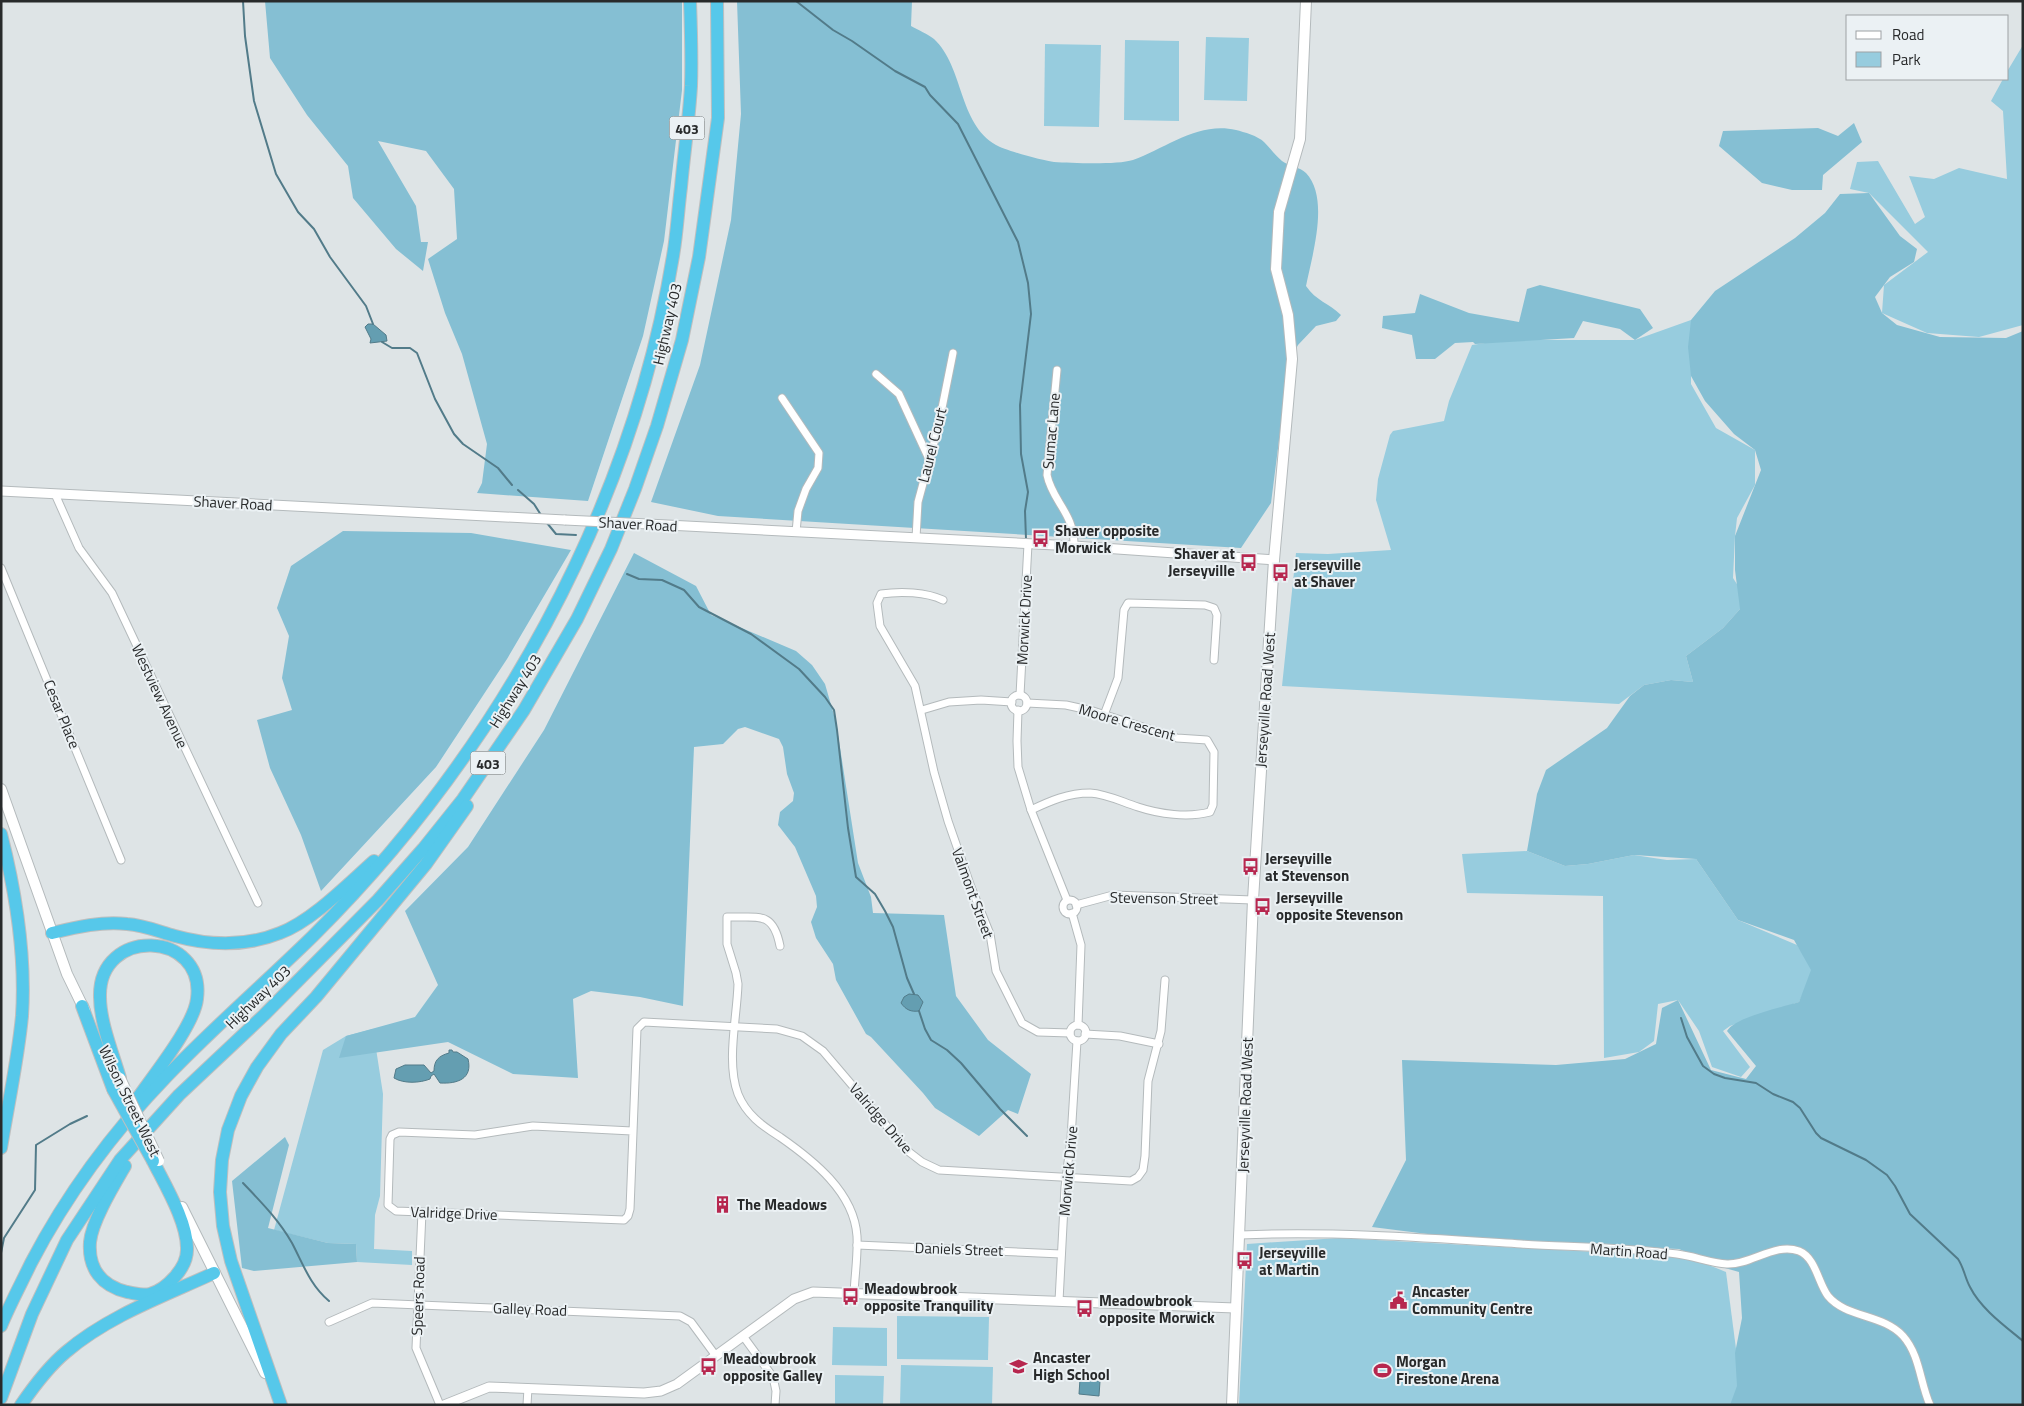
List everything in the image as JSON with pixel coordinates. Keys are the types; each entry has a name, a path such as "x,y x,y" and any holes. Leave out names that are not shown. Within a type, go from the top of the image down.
{"highway":[{"name":"Highway 403","path":"1,1326 8,1308 52,1223 102,1149 166,1076 313,936 386,858 448,781 496,710 552,612 586,544 612,481 639,402 656,338 674,253 691,85 690,1"},
{"name":"Highway 403","path":"1,1398 32,1314 66,1240 120,1160 179,1095 264,1015 378,900 423,849 463,799 524,710 576,619 611,549 657,426 682,340 699,257 718,118 717,1"},
{"path":"52,933 104,922 129,924 220,945 237,944 281,933 304,919 336,895 377,858 426,800 496,710"},
{"path":"281,1405 231,1261 223,1226 220,1192 222,1160 228,1130 241,1096 257,1067 281,1034 316,997 426,864 486,780 524,710"},
{"path":"1,834 17,908 23,964 22,1016 1,1148"},
{"path":"102,1149 183,1032 193,1014 197,998 196,982 191,965 179,955 163,946 134,946 115,958 106,970 100,997 117,1084"},
{"path":"82,1006 117,1084 156,1161 185,1236 187,1250 184,1264 173,1279 160,1289 149,1294 135,1294 108,1285 98,1275 90,1257 90,1240 98,1217 128,1163 188,1095 264,1015"},
{"path":"22,1405 38,1381 66,1353 101,1326 214,1273"}],"main road":[{"name":"Jerseyville Road West","path":"1232,1405 1253,900 1274,560 1292,359 1288,315 1276,269 1280,212 1300,139 1306,1"},
{"path":"1,788 52,933 82,1006"},
{"name":"Wilson Street West","path":"156,1161 281,1405"}],"street":[{"name":"Laurel Court","path":"916,538 918,502 953,353"},
{"name":"Sumac Lane","path":"1057,370 1047,475 1050,487 1069,518 1074,546"},
{"path":"876,374 899,394 929,459"},
{"path":"782,398 819,453 818,468 802,499 796,532"},
{"name":"Shaver Road","path":"1,491 1074,546 1274,560"},
{"name":"Westview Avenue","path":"55,494 80,548 112,593 258,903"},
{"name":"Morwick Drive","path":"1020,695 1028,544"},
{"name":"Cesar Place","path":"1,568 121,860"},
{"name":"Valmont Street","path":"943,600 933,595 892,592 881,594 877,603 880,626 916,686 934,772 971,887 990,934 996,971 1022,1023 1038,1032 1070,1033"},
{"path":"1104,715 1118,678 1124,610 1128,603 1205,605 1214,608 1217,615 1214,660"},
{"path":"1020,695 1026,698 1027,703 1024,709 1018,710 1014,708 1012,702 1014,697 1020,695"},
{"path":"922,710 949,702 981,700 1012,702"},
{"name":"Moore Crescent","path":"1027,703 1066,705 1093,710 1177,738 1207,740 1214,752 1213,805 1210,812 1201,815 1161,813 1140,808 1107,796 1089,793 1061,796 1031,810"},
{"path":"1018,710 1018,767 1031,810 1067,900"},
{"name":"Stevenson Street","path":"1076,905 1113,895 1253,900"},
{"path":"1067,900 1072,900 1076,905 1076,910 1072,913"},
{"path":"1067,900 1064,903 1063,909 1068,913 1072,913"},
{"path":"1072,913 1081,945 1078,1025"},
{"path":"780,946 775,926 768,920 727,917 728,944 738,984 734,1077 737,1092 743,1104 759,1123 810,1158 842,1195 853,1213 857,1245 854,1293"},
{"name":"Valridge Drive","path":"632,1131 533,1126 475,1135 395,1133 390,1139 388,1205 396,1211 624,1220 630,1210 637,1030 640,1024 644,1022 786,1030 802,1036 827,1055 905,1148 917,1159 938,1170 1131,1181 1138,1177 1143,1170 1148,1081 1159,1044 1163,1019 1165,980"},
{"path":"1078,1025 1084,1029 1085,1034 1082,1039 1077,1041 1072,1038 1070,1033 1072,1028 1078,1025"},
{"path":"1085,1034 1120,1036 1159,1044"},
{"name":"Morwick Drive","path":"1059,1301 1066,1177 1072,1130 1077,1041"},
{"name":"Speers Road","path":"422,1212 417,1305 417,1352 442,1405"},
{"name":"Martin Road","path":"1240,1235 1294,1233 1472,1241 1679,1254 1716,1263 1730,1264 1752,1260 1776,1250 1789,1249 1798,1251 1804,1254 1812,1265 1823,1288 1834,1301 1848,1309 1891,1326 1903,1336 1915,1356 1930,1405"},
{"name":"Daniels Street","path":"857,1245 1061,1254"},
{"path":"442,1405 483,1388 496,1386 656,1392 677,1384 794,1299 804,1294 818,1292 1235,1308"},
{"name":"Galley Road","path":"329,1322 366,1304 680,1316 691,1322 716,1356"},
{"path":"743,1336 776,1383 775,1405"},
{"path":"527,1405 528,1388"}],"green space":[{"path":"1206,37 1249,38 1247,101 1204,100"},
{"path":"1125,40 1179,41 1179,121 1124,120"},
{"path":"1045,44 1101,45 1099,127 1044,126"},
{"path":"2023,45 2023,325 1979,337 1927,333 1882,313 1884,285 1928,252 1869,193 1850,189 1857,162 1878,161 1915,224 1925,217 1909,176 1934,179 1959,168 2007,179 2003,111 1991,101 2002,80 2009,80 2009,68"},
{"path":"1691,320 1691,384 1716,428 1755,450 1755,485 1737,518 1735,536 1733,578 1742,592 1740,609 1723,628 1686,656 1693,682 1671,680 1644,685 1619,704 1282,686 1296,553 1328,554 1391,550 1376,500 1378,479 1390,435 1393,431 1444,421 1449,401 1472,345 1504,340 1635,340"},
{"path":"1527,851 1565,866 1588,864 1634,855 1667,860 1696,859 1738,920 1797,945 1814,971 1799,1002 1730,1026 1723,1031 1750,1067 1741,1077 1712,1067 1699,1031 1678,1000 1658,1004 1654,1041 1639,1052 1604,1058 1603,896 1467,893 1462,854"},
{"path":"373,1029 383,1094 380,1196 375,1215 374,1249 412,1251 412,1265 357,1262 356,1244 328,1243 274,1230 323,1050 346,1036"},
{"path":"1339,1238 1689,1257 1726,1272 1742,1395 1735,1405 1239,1405 1247,1244"},
{"path":"897,1316 989,1317 988,1360 897,1359"},
{"path":"833,1327 887,1328 887,1366 832,1365"},
{"path":"901,1365 993,1367 992,1405 900,1405"},
{"path":"835,1375 884,1376 883,1405 835,1405"}],"shaded area":[{"path":"265,1 682,1 682,90 664,241 643,336 588,501 477,493 482,483 487,444 462,354 445,313 428,259 457,239 454,189 426,151 378,141 416,206 421,242 428,242 423,271 396,249 353,198 348,166 307,115 270,58"},
{"path":"737,1 912,1 911,26 932,37 944,51 974,123 996,145 1015,152 1054,162 1126,162 1196,132 1222,128 1251,134 1264,142 1282,161 1306,173 1313,184 1317,197 1318,212 1315,244 1306,286 1318,299 1341,315 1336,321 1316,326 1298,345 1289,362 1271,503 1241,548 718,516 651,502 700,365 731,220 741,114"},
{"path":"1854,123 1862,142 1823,175 1822,190 1792,190 1762,183 1719,146 1723,131 1818,128 1838,136"},
{"path":"1869,193 1900,236 1917,249 1914,262 1890,277 1875,297 1882,313 1897,325 1940,337 2006,338 2023,331 2023,1405 1730,1405 1737,1386 1735,1353 1742,1318 1739,1272 1718,1266 1679,1249 1467,1239 1372,1227 1406,1160 1402,1060 1556,1065 1625,1059 1656,1044 1662,1008 1678,1000 1711,1070 1746,1079 1756,1066 1727,1031 1739,1021 1799,1002 1811,970 1794,940 1738,920 1696,859 1634,855 1588,864 1565,866 1527,851 1537,794 1546,770 1607,728 1630,696 1644,685 1671,680 1693,682 1686,656 1723,628 1740,609 1735,570 1735,536 1761,470 1755,450 1734,434 1705,401 1691,376 1688,347 1691,320 1715,291 1795,238 1825,213 1840,194"},
{"path":"1540,285 1640,309 1653,328 1635,340 1620,329 1583,321 1574,338 1475,344 1473,342 1455,343 1435,359 1416,359 1412,335 1382,328 1383,316 1415,313 1420,294 1469,313 1519,322 1527,289"},
{"path":"368,324 373,324 386,335 387,341 370,343 371,339 365,327"},
{"path":"343,531 471,533 571,550 507,659 436,767 321,891 301,835 270,768 257,720 292,710 282,678 289,636 277,608 291,566"},
{"path":"634,553 696,586 711,615 796,651 812,665 825,684 836,722 858,863 871,897 873,913 944,915 956,996 988,1040 1031,1074 1018,1114 1008,1110 979,1136 935,1108 871,1037 866,1034 836,980 833,964 816,938 811,922 817,907 816,896 795,847 778,825 780,812 793,801 794,793 787,774 783,747 779,739 745,727 738,729 723,744 694,747 683,1006 640,997 591,991 573,999 578,1078 513,1074 448,1042 339,1058 346,1036 415,1017 438,985 405,911 468,847 544,730"},
{"path":"909,994 918,995 923,1002 919,1011 909,1010 901,1003 904,997"},
{"path":"449,1050 457,1052 468,1059 468,1071 462,1079 440,1083 434,1074 430,1079 417,1082 407,1082 394,1078 396,1069 405,1065 424,1065 431,1073 434,1071 437,1059 449,1053"},
{"path":"285,1137 289,1145 268,1228 328,1243 356,1244 357,1262 254,1271 242,1268 232,1181"},
{"path":"1080,1379 1100,1381 1099,1396 1079,1394"}],"waterway":[{"path":"243,1 245,36 254,101 276,174 298,212 314,229 330,257 366,306 373,324"},
{"path":"796,1 833,30 895,71 925,87 930,95 958,124 1018,242 1028,283 1031,314 1020,405 1021,454 1028,492 1025,511 1026,539"},
{"path":"382,342 392,348 410,348 417,353 435,399 454,434 463,444 498,468 512,485"},
{"path":"518,490 534,504 541,515"},
{"path":"547,523 556,534 576,535"},
{"path":"627,574 639,579 662,580 684,590 699,607 751,634 799,669 825,697 834,710 848,828 856,877 875,894 893,927 907,978 914,994"},
{"path":"919,1011 931,1040 947,1050 961,1063 1000,1109 1027,1136"},
{"path":"1681,1018 1687,1037 1703,1066 1714,1074 1725,1078 1756,1083 1773,1094 1793,1102 1800,1108 1821,1138 1866,1160 1887,1175 1910,1214 1958,1259 1970,1287 1980,1303 2023,1341"},
{"path":"1,1253 4,1238 35,1190 36,1145 87,1116"},
{"path":"243,1183 281,1227 292,1243 312,1281 329,1301"}],"place":[{"name":"Shaver opposite Morwick","path":"1041,539"},
{"name":"Shaver at Jerseyville","path":"1249,562"},
{"name":"Jerseyville at Shaver","path":"1280,573"},
{"name":"Jerseyville at Stevenson","path":"1251,867"},
{"name":"Jerseyville opposite Stevenson","path":"1262,906"},
{"name":"The Meadows","path":"723,1204"},
{"name":"Jerseyville at Martin","path":"1245,1261"},
{"name":"Meadowbrook opposite Tranquility","path":"850,1297"},
{"name":"Ancaster Community Centre","path":"1398,1300"},
{"name":"Meadowbrook opposite Morwick","path":"1085,1309"},
{"name":"Ancaster High School","path":"1019,1366"},
{"name":"Meadowbrook opposite Galley","path":"709,1367"},
{"name":"Morgan Firestone Arena","path":"1382,1370"}]}
